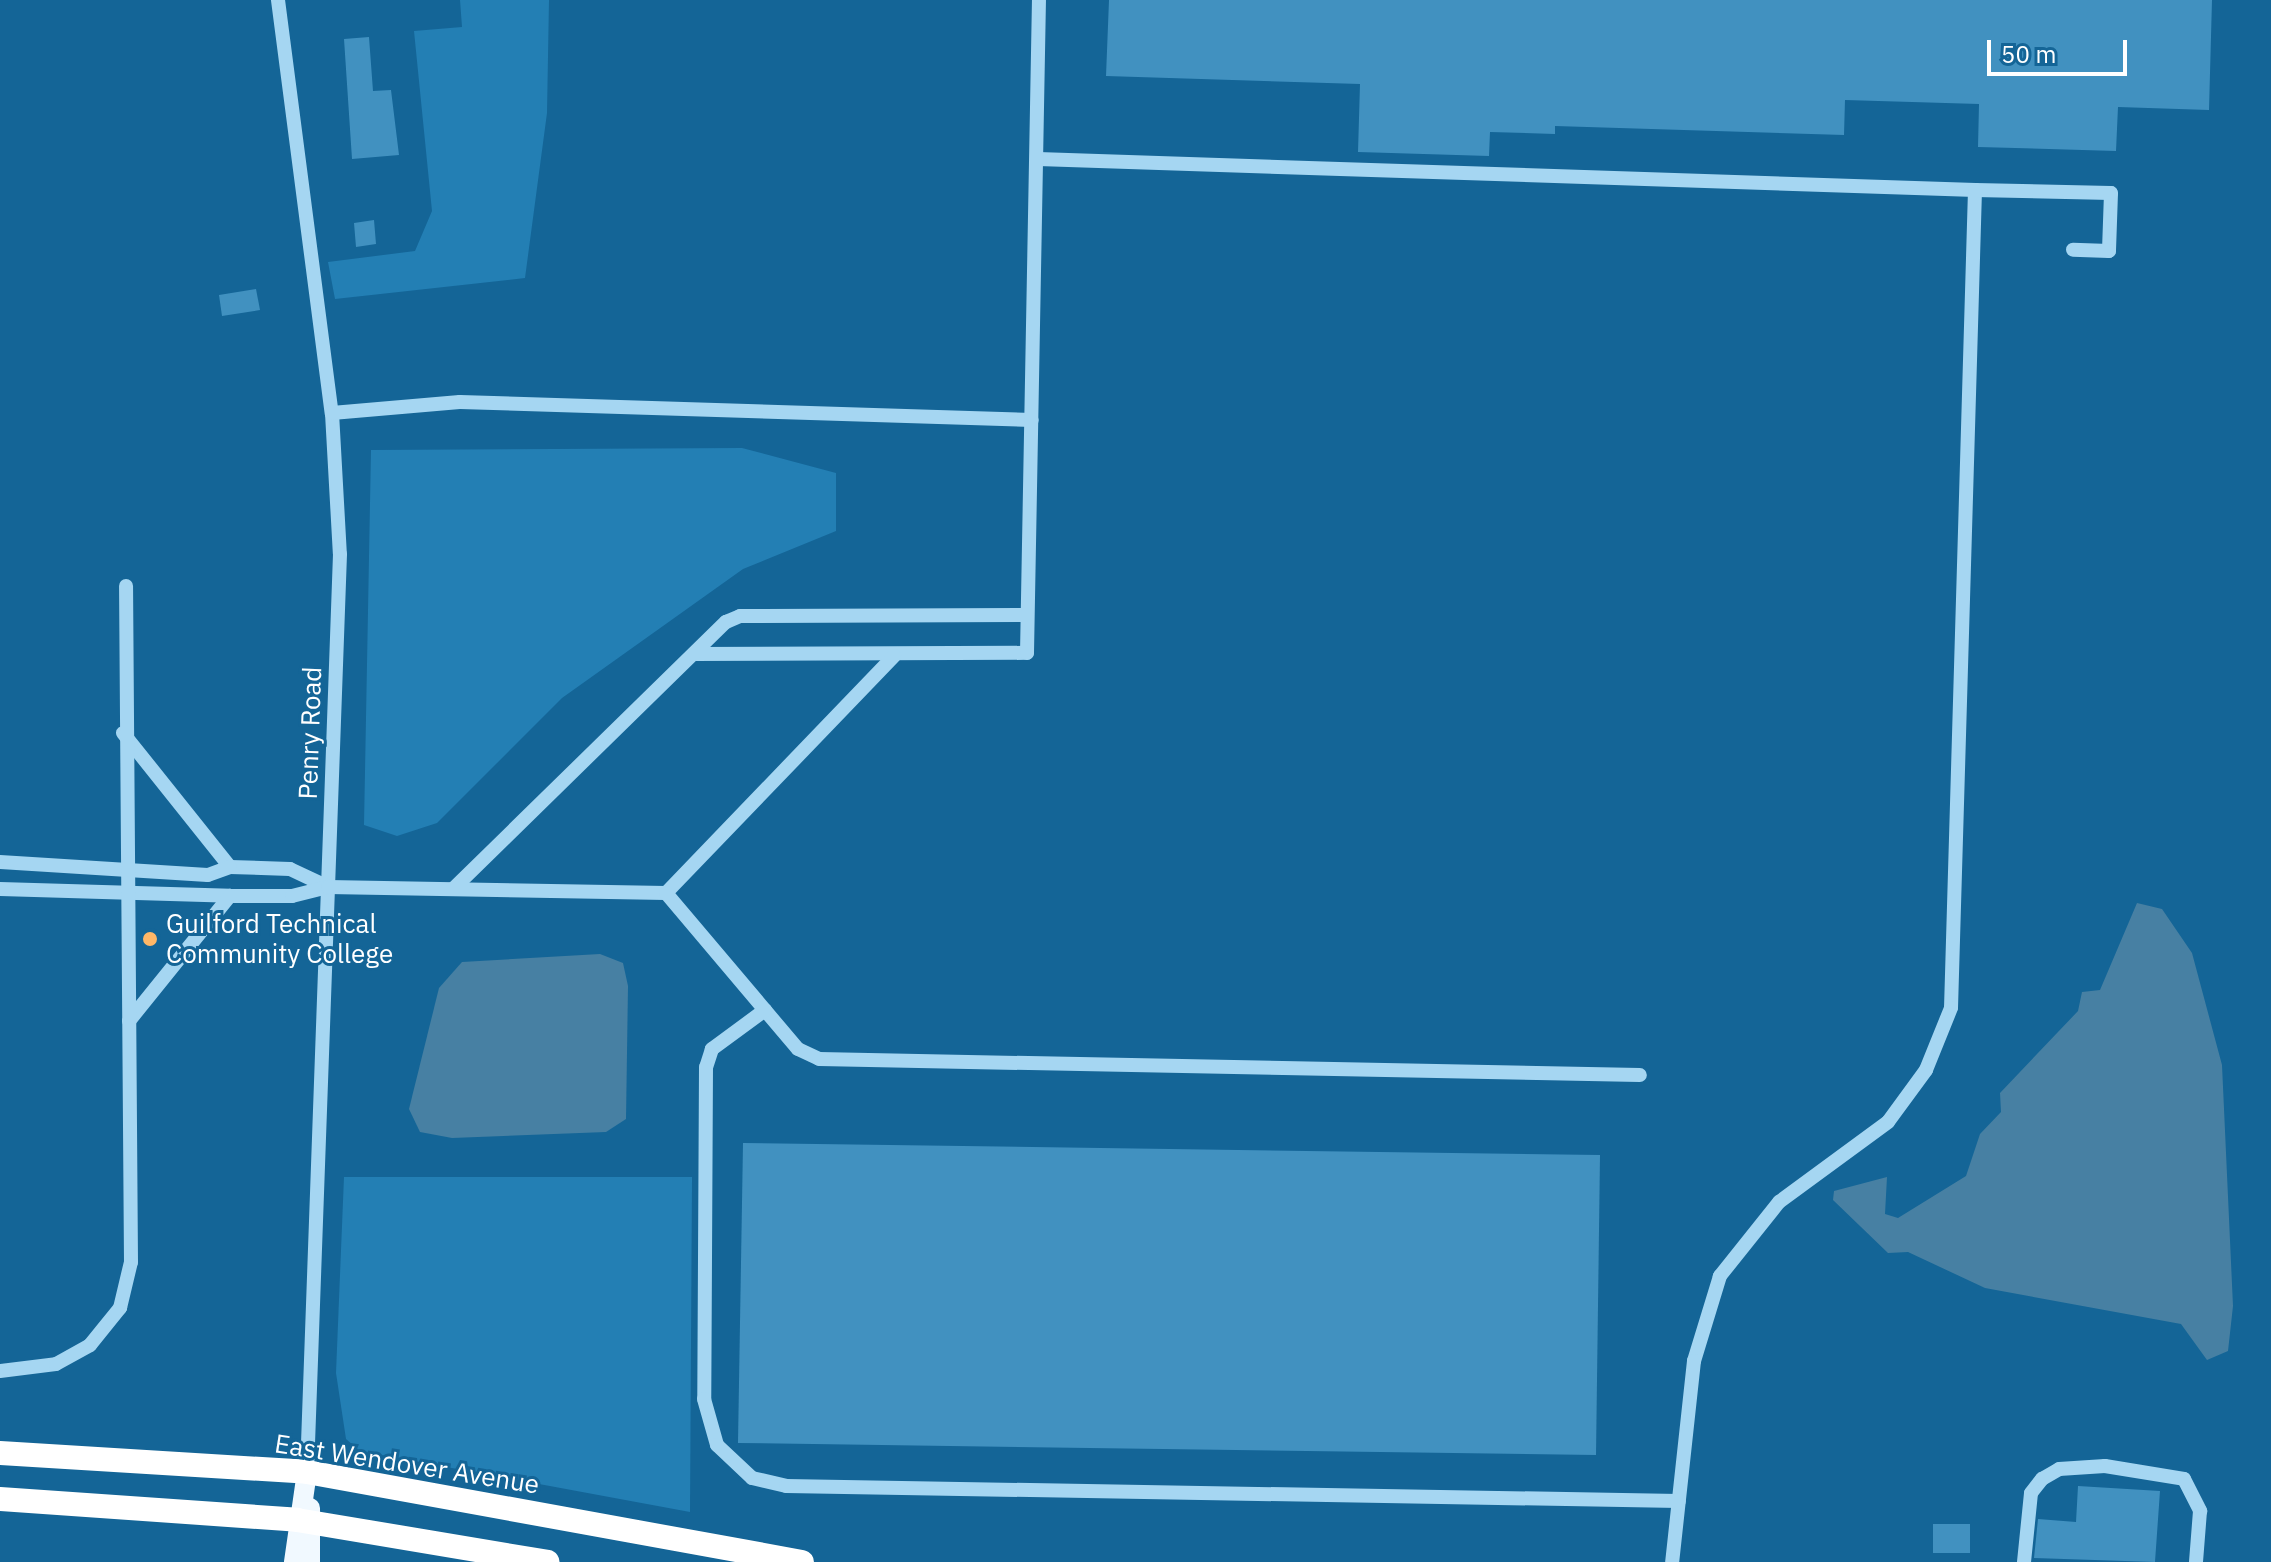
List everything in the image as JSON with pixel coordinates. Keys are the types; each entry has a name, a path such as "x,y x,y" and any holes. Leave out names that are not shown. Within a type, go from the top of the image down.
{"highway":[{"name":"East Wendover Avenue","path":"0,1453 307,1472 802,1562"},
{"path":"0,1499 304,1522 548,1562"}],"main road":[{"path":"294,1562 304,1522 307,1472"},
{"path":"304,1522 310,1562"}],"street":[{"name":"Penry Road","path":"278,0 332,413 340,554 307,1472"},
{"path":"694,654 894,656 1027,653 1039,0"},
{"path":"1038,159 2111,193 2109,251 2073,250"},
{"path":"1672,1562 1694,1361 1720,1276 1779,1202 1888,1122 1926,1070 1951,1008 1975,190"},
{"path":"332,413 460,402 1032,420"},
{"path":"0,1371 56,1364 90,1345 120,1308 131,1262 123,733 126,586"},
{"path":"453,889 694,654 740,616 1027,615"},
{"path":"0,889 230,896 292,896 328,887 666,893 894,656"},
{"path":"123,733 230,867"},
{"path":"0,862 208,875 230,867 290,869 328,887"},
{"path":"666,893 798,1049 848,1062 1640,1075"},
{"path":"129,1021 230,896"},
{"path":"765,1010 712,1049 706,1067 704,1399 717,1445 752,1478 786,1486 1679,1501"},
{"path":"2024,1562 2031,1493 2059,1469 2105,1466 2184,1479 2200,1511 2196,1562"}],"shaded area":[{"path":"460,0 549,0 547,113 525,278 335,299 328,262 415,251 432,211 414,31 462,27"},
{"path":"742,448 836,473 836,531 743,569 562,698 437,823 397,836 364,825 371,450"},
{"path":"2137,903 2162,909 2192,953 2222,1065 2233,1306 2228,1351 2207,1360 2181,1324 1985,1288 1908,1252 1888,1253 1833,1200 1834,1191 1887,1177 1885,1214 1898,1218 1966,1176 1980,1134 2001,1112 2000,1093 2078,1011 2082,992 2100,990"},
{"path":"600,954 623,963 628,986 626,1119 606,1132 452,1138 420,1132 409,1109 439,988 462,962"},
{"path":"344,1177 692,1177 690,1512 360,1451 346,1439 336,1373"}],"building":[{"path":"1109,0 2212,0 2209,110 2118,107 2116,151 1978,147 1979,104 1845,100 1844,135 1555,126 1555,134 1490,132 1489,156 1358,152 1360,84 1106,76"},
{"path":"369,37 373,91 391,90 399,155 352,159 344,39"},
{"path":"374,220 376,244 356,247 354,223"},
{"path":"256,289 260,310 222,316 219,295"},
{"path":"743,1143 1600,1155 1596,1455 738,1443"},
{"path":"2078,1486 2160,1491 2155,1562 2034,1558 2038,1519 2076,1522"},
{"path":"1933,1524 1970,1524 1970,1553 1933,1553"}],"place":[{"name":"Guilford Technical Community College","path":"150,939"}]}
